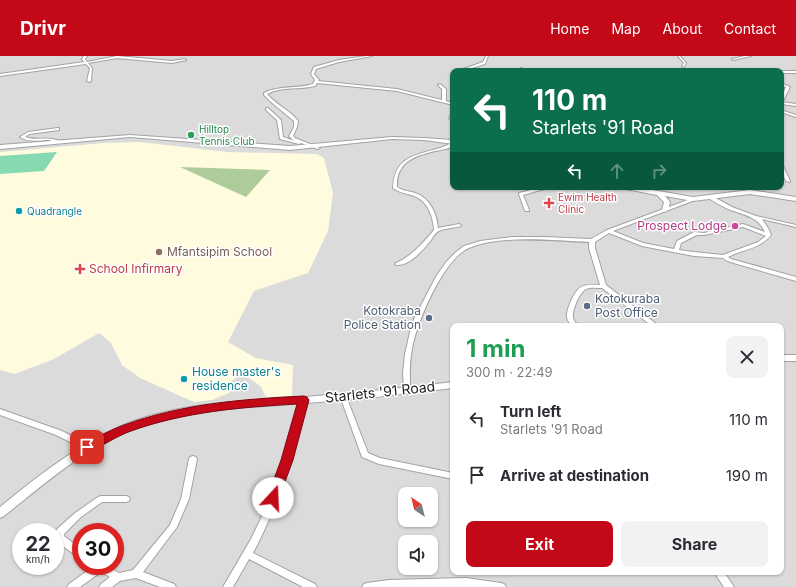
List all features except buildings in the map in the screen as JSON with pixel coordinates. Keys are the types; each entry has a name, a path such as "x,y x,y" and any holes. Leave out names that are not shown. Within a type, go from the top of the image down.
{"street":[{"path":"86,56 83,59 91,68 89,81"},
{"path":"0,74 85,63 119,56 135,62"},
{"path":"350,56 355,58"},
{"path":"317,82 312,74 315,68 355,58 371,56"},
{"path":"468,68 484,63 488,56"},
{"path":"680,56 684,63 683,66"},
{"path":"733,59 750,56"},
{"path":"129,59 172,62 184,60"},
{"path":"0,74 9,72"},
{"path":"784,72 796,72"},
{"path":"317,148 291,136 296,127 295,118 276,106 265,94 271,91 309,87 317,82 397,90 450,103"},
{"path":"440,85 444,89 444,101"},
{"path":"784,85 788,87 784,96"},
{"path":"784,103 796,105"},
{"path":"267,109 279,120 281,138 293,142 304,143"},
{"path":"784,112 796,116"},
{"path":"58,129 28,133 22,137 29,140 54,140 58,142"},
{"path":"0,148 130,136 280,148 317,148"},
{"path":"0,148 127,139 278,150 317,148 390,140 450,144"},
{"path":"436,230 434,217 426,203 416,195 399,191 395,188 394,179 401,164 408,159 450,146"},
{"path":"784,172 788,181"},
{"path":"527,210 521,194 537,190"},
{"path":"640,190 693,199"},
{"path":"653,190 682,195 693,199"},
{"path":"407,391 408,356 412,334 428,295 458,251 480,243 510,240 592,241 609,231 664,210 693,199 710,196 750,192 796,199"},
{"path":"658,194 667,202 664,210"},
{"path":"710,196 731,208 755,217 796,226"},
{"path":"755,217 766,227 769,235"},
{"path":"398,264 409,259 436,230 459,225"},
{"path":"676,250 679,242 690,236 743,225 769,235"},
{"path":"609,231 642,244 724,257 729,260 796,279"},
{"path":"724,257 766,239 769,235"},
{"path":"592,241 592,248 603,286 652,323"},
{"path":"574,323 570,315 581,289 603,286"},
{"path":"784,358 796,358"},
{"name":"Starlets '91 Road","path":"0,513 87,447 127,428 175,414 219,407 407,391 450,385"},
{"path":"343,396 365,455 379,461 450,475"},
{"path":"228,587 247,554 268,511 282,474 304,400"},
{"path":"0,412 59,433 87,447"},
{"path":"136,574 173,527 185,500 194,459"},
{"path":"72,547 59,538 60,532 78,515 101,499 126,499"},
{"path":"247,554 312,587"},
{"path":"104,587 118,577 136,574 171,587"},
{"path":"72,587 88,575"},
{"path":"721,575 729,587"},
{"path":"368,587 390,584 466,582 501,587"}],"shaded area":[{"path":"0,56 796,56 796,587 0,587"},
{"name":"Mfantsipim School","path":"140,142 228,152 317,154 324,158 333,193 328,231 308,273 254,291 228,342 256,358 293,365 292,396 266,397 261,387 242,374 228,383 231,385 229,393 212,400 194,402 140,378 122,365 111,343 99,333 54,359 15,374 0,370 0,152 104,143"}],"green space":[{"path":"57,152 44,171 0,174 0,156"},
{"path":"180,167 270,170 246,197"}],"place":[{"name":"Hilltop Tennis Club","path":"191,135"},
{"name":"Ewim Health Clinic","path":"549,203"},
{"name":"Quadrangle","path":"19,211"},
{"name":"Prospect Lodge","path":"735,226"},
{"name":"Mfantsipim School","path":"159,252"},
{"name":"School Infirmary","path":"80,269"},
{"name":"Kotokuraba Post Office","path":"587,306"},
{"name":"Kotokraba Police Station","path":"429,318"},
{"name":"House master's residence","path":"184,379"}],"route":[{"path":"87,447 127,428 175,414 213,408 304,400 287,460 273,498"}]}
